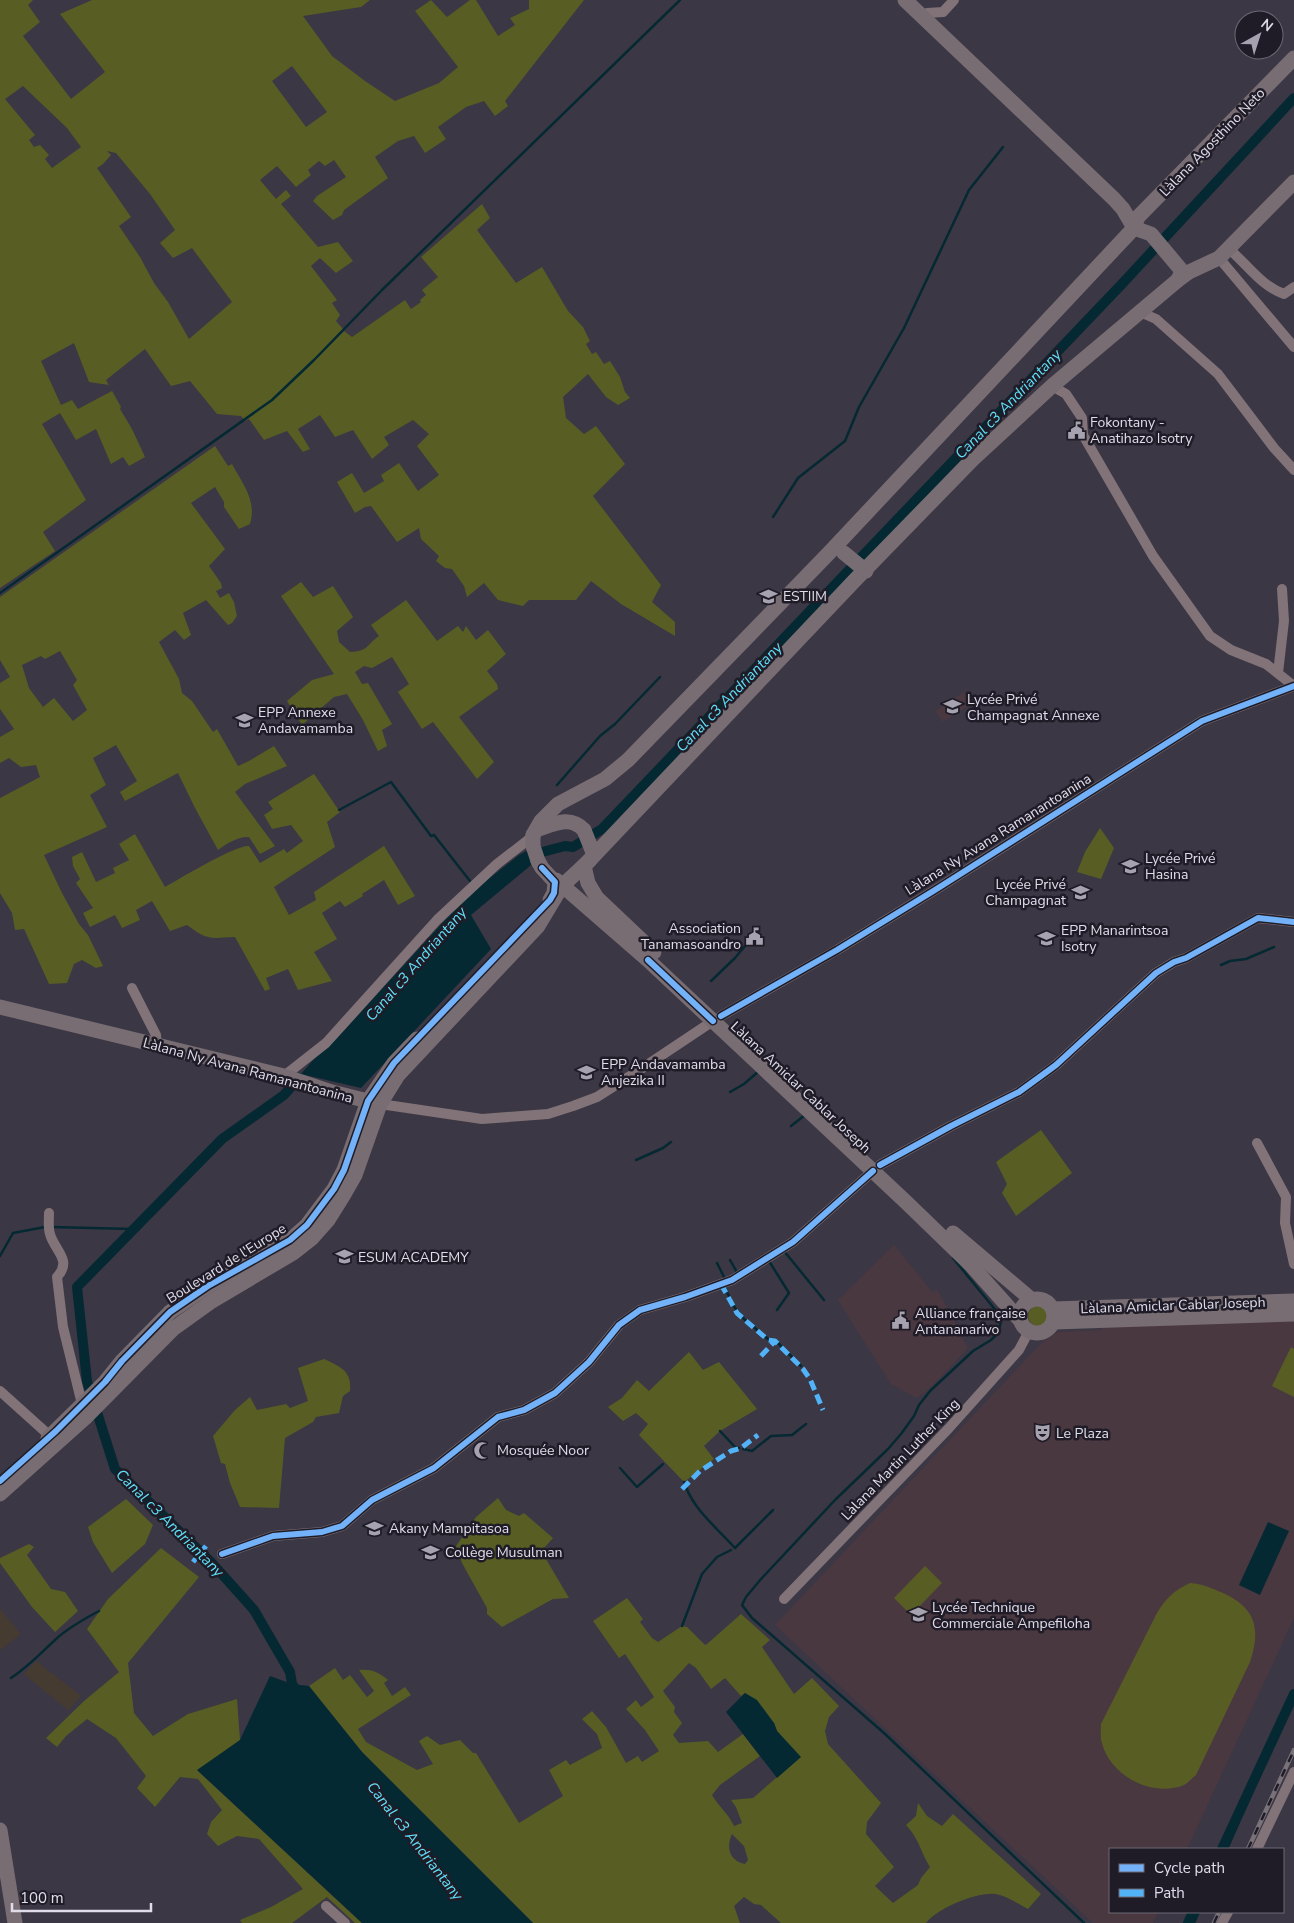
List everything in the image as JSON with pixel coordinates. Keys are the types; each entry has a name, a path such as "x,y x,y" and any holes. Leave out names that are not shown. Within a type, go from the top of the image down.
{"main road":[{"path":"905,0 1167,249 1184,276"},
{"path":"913,0 1038,118 1142,226"},
{"name":"Làlana Agosthino Neto","path":"535,833 549,811 558,804 604,779 628,760 836,553 1142,226 1294,58"},
{"path":"1224,254 1294,182"},
{"name":"Boulevard de l'Europe","path":"84,1408 122,1360 170,1312 208,1286 290,1240 307,1225 334,1189 374,1102 538,926 562,886 589,861 972,460 1052,386 1184,276 1224,254"},
{"path":"836,553 861,575"},
{"name":"Làlana Amiclar Cablar Joseph","path":"535,833 564,820 579,825 584,830 589,861 588,884 597,898 717,1019 876,1168 960,1253 1024,1326"},
{"path":"374,1102 394,1063 550,900 554,893 555,882 540,864 533,846 535,833"},
{"name":"Làlana Amiclar Cablar Joseph","path":"540,864 562,886 717,1019"},
{"name":"Làlana Ny Avana Ramanantoanina","path":"0,1007 291,1078 332,1092 374,1102"},
{"name":"Boulevard de l'Europe","path":"84,1408 101,1402 174,1329 212,1301 293,1253 312,1238 328,1220 355,1175 374,1102"},
{"name":"Làlana Amiclar Cablar Joseph","path":"876,1168 1032,1300"},
{"path":"1032,1300 1044,1300 1053,1315 1050,1328 1044,1333 1036,1334 1024,1326 1020,1315 1024,1306 1032,1300"},
{"name":"Làlana Amiclar Cablar Joseph","path":"1053,1315 1084,1319 1293,1302"},
{"path":"0,1481 84,1408"},
{"path":"0,1494 84,1408"},
{"path":"0,1830 15,1923"},
{"path":"0,1888 6,1923"}],"street":[{"path":"927,13 943,12 954,0"},
{"path":"1224,254 1277,291 1284,294 1294,288"},
{"path":"1224,254 1294,347"},
{"path":"1140,312 1156,319 1218,374 1274,448 1294,470"},
{"path":"1052,386 1066,394 1082,418 1083,435 1152,556 1210,636 1231,650 1266,664 1294,686"},
{"path":"1278,673 1284,621 1282,590"},
{"name":"Làlana Ny Avana Ramanantoanina","path":"374,1102 482,1119 548,1114 597,1096 717,1019 837,950 927,895 1202,721 1294,686"},
{"path":"291,1078 326,1043 437,920 497,864 538,832 535,833"},
{"path":"222,1554 273,1536 322,1532 342,1526 372,1500 434,1468 498,1417 524,1410 555,1393 589,1362 619,1325 640,1310 685,1297 732,1280 793,1242 876,1168 951,1126 1019,1092 1060,1061 1156,973 1258,918 1294,922"},
{"path":"132,988 156,1035 157,1045"},
{"path":"1257,1143 1290,1195 1285,1223 1294,1264"},
{"path":"49,1221 64,1261 62,1271 57,1277 61,1316 84,1408"},
{"name":"Làlana Martin Luther King","path":"784,1599 949,1428 1019,1350 1024,1326"},
{"path":"0,1391 50,1436"},
{"path":"1259,1848 1291,1786 1294,1772"},
{"path":"326,1906 345,1923"}],"shaded area":[{"name":"Lycée Privé Champagnat Annexe","path":"964,692 972,703 943,722 935,711"},
{"path":"894,1245 933,1293 937,1289 968,1348 931,1387 917,1398 891,1384 838,1300"},
{"path":"1294,1321 1294,1618 1187,1848 1109,1848 1109,1913 1158,1913 1153,1923 1093,1923 775,1625 1046,1339 1058,1332 1102,1330 1102,1325"},
{"path":"0,1609 21,1634 0,1650"},
{"path":"36,1661 81,1696 68,1710 24,1674"}],"green space":[{"path":"0,0 33,0 28,5 40,22 23,36 71,99 105,72 60,14 92,0 370,0 361,7 303,16 332,56 395,101 439,83 458,67 415,11 431,0 447,17 470,0 476,0 498,36 515,25 510,18 529,9 529,0 584,0 505,101 508,106 495,116 484,101 466,107 438,127 446,139 425,153 414,136 398,141 375,157 388,178 333,220 313,201 317,196 346,177 334,160 325,166 319,161 308,170 311,175 296,187 277,166 260,180 276,199 286,190 291,196 281,204 318,247 338,242 353,261 336,273 320,258 311,266 337,300 332,303 340,315 336,321 343,329 299,376 344,331 352,337 405,300 411,309 421,302 420,300 426,295 422,290 438,277 421,257 482,204 490,218 477,230 516,283 542,267 568,311 583,327 590,341 586,344 592,354 596,352 604,364 610,361 620,377 625,392 630,398 618,405 606,397 588,374 563,397 566,418 584,434 596,426 625,464 593,496 661,585 652,602 675,622 675,636 621,604 591,581 576,600 529,600 523,606 498,600 484,583 467,597 464,586 452,569 445,568 436,561 439,556 421,539 419,528 397,542 371,506 355,513 337,482 352,473 364,493 384,481 381,475 399,463 418,491 439,475 417,446 429,434 413,420 384,437 389,445 372,459 353,430 335,437 320,415 298,429 310,449 303,452 287,431 264,440 249,419 245,421 241,416 217,414 190,381 171,386 145,349 106,380 109,385 89,382 74,343 41,361 61,405 72,400 78,409 112,391 111,389 132,429 145,457 129,466 123,457 111,464 96,429 76,440 60,413 42,424 86,500 43,532 55,551 0,588","holes":["292,66 327,112 306,127 272,81","23,86 67,128 81,147 52,168 45,159 49,155 40,145 34,147 29,140 35,135 5,99","107,151 116,153 150,194 175,230 160,243 173,258 192,248 232,302 189,339 168,302 119,226 131,217 97,168 111,155"]},
{"path":"215,446 228,466 232,464 248,493 252,507 250,524 239,529 224,507 224,502 215,487 191,503 225,549 209,566 221,583 222,588 216,591 220,598 229,593 234,602 237,616 228,625 206,600 183,613 191,635 184,640 175,630 159,642 179,679 182,693 192,701 213,732 217,729 238,766 274,746 287,766 245,784 235,792 275,846 260,854 249,837 245,837 232,841 218,850 178,773 125,801 120,792 137,781 116,745 93,758 106,785 90,795 107,827 44,855 62,893 79,924 88,935 103,966 96,968 82,960 74,964 67,983 49,984 24,929 15,930 12,913 0,893 0,798 40,777 36,765 21,767 9,758 0,763 0,737 14,729 0,709 0,683 10,677 0,660 0,597","holes":["60,651 77,680 73,685 87,710 73,721 54,698 43,707 29,688 22,665 41,656 45,659"]},
{"path":"301,582 313,597 333,586 353,617 337,631 339,642 350,652 364,649 379,636 371,625 406,600 437,641 458,626 463,632 466,626 476,640 488,630 506,654 487,671 497,684 498,689 459,717 494,762 477,779 433,722 422,729 398,692 409,684 392,657 372,668 364,666 355,672 362,684 368,683 392,724 382,730 387,746 378,751 363,720 347,694 334,697 302,725 287,701 312,680 334,674 281,596"},
{"path":"314,774 340,812 327,822 335,847 274,887 289,915 316,900 314,892 384,846 415,896 398,905 384,880 345,907 340,901 322,913 337,939 314,952 332,981 298,990 288,969 266,978 270,989 265,991 235,937 205,936 187,925 170,931 152,901 136,910 140,920 122,928 115,915 90,927 83,913 93,908 76,883 80,879 73,866 72,857 82,852 96,882 115,873 113,868 129,860 119,844 135,834 165,887 242,847 249,846 260,863 284,849 287,853 303,841 291,825 272,829 264,815 273,809 268,802"},
{"path":"1100,828 1114,848 1101,879 1077,872 1085,852"},
{"path":"1041,1130 1072,1173 1016,1216 1002,1193 1007,1184 996,1162"},
{"path":"1034,1306 1042,1306 1048,1312 1048,1320 1042,1326 1034,1326 1028,1320 1028,1312"},
{"path":"1291,1347 1294,1349 1294,1397 1272,1386"},
{"path":"689,1352 703,1370 719,1362 757,1409 720,1431 704,1446 714,1459 684,1482 639,1435 648,1424 636,1413 623,1421 608,1407 622,1398 637,1380 649,1391"},
{"path":"324,1359 344,1370 349,1378 350,1391 343,1396 339,1413 316,1417 313,1422 285,1438 279,1508 240,1507 230,1483 225,1464 221,1463 213,1436 235,1410 250,1397 257,1410 286,1404 290,1408 308,1401 298,1368"},
{"path":"498,1498 506,1510 519,1516 524,1513 553,1538 545,1547 543,1554 569,1598 553,1599 502,1627 487,1614 487,1608 462,1563 456,1546 476,1517"},
{"path":"126,1499 153,1525 145,1544 112,1573 93,1542 88,1527"},
{"path":"29,1544 34,1547 27,1555 51,1589 65,1592 78,1611 55,1632 32,1607 0,1563 0,1558"},
{"path":"161,1548 199,1577 128,1663 134,1713 153,1736 188,1714 237,1699 240,1740 198,1771 362,1923 355,1923 327,1897 292,1923 242,1923 240,1920 271,1907 303,1889 259,1839 237,1836 218,1846 207,1834 211,1822 222,1810 198,1779 180,1777 155,1807 137,1788 146,1776 116,1738 87,1719 66,1736 57,1747 46,1738 84,1701 119,1672 87,1629 108,1599"},
{"path":"925,1566 942,1583 911,1615 894,1598"},
{"path":"1190,1583 1203,1585 1223,1593 1243,1605 1253,1621 1255,1639 1250,1662 1196,1775 1184,1785 1159,1789 1134,1781 1114,1765 1102,1743 1101,1724 1157,1613 1171,1595"},
{"path":"627,1598 643,1619 640,1622 652,1638 658,1642 682,1626 687,1627 705,1645 741,1614 770,1640 762,1647 794,1694 812,1678 839,1706 829,1717 825,1731 828,1744 881,1803 867,1822 866,1834 894,1867 875,1886 893,1903 918,1885 930,1867 917,1841 906,1825 916,1816 918,1803 927,1816 942,1826 953,1814 1041,1894 1028,1909 1000,1895 979,1895 948,1906 931,1917 926,1923 781,1923 761,1905 754,1904 744,1897 734,1906 740,1923 533,1923 362,1752 309,1686 335,1668 343,1680 350,1675 367,1697 374,1691 359,1670 371,1671 385,1677 388,1680 384,1683 392,1696 405,1687 411,1695 358,1729 366,1742 417,1770 433,1764 419,1741 427,1736 440,1745 460,1740 473,1753 476,1753 519,1823 563,1796 549,1770 566,1760 570,1765 602,1748 597,1734 582,1719 592,1711 606,1727 626,1763 638,1756 642,1762 659,1751 645,1730 626,1709 636,1700 641,1707 654,1697 625,1654 619,1658 593,1621","holes":["689,1663 696,1668 711,1689 725,1678 741,1696 745,1693 774,1723 777,1731 800,1757 753,1798 731,1800 742,1823 734,1826 712,1795 720,1785 760,1756 743,1734 718,1752 708,1741 679,1743 673,1735 682,1723 674,1712 675,1707 663,1691","732,1834 744,1846 748,1860 745,1864 735,1860 730,1853 729,1844"]}],"water":[{"path":"534,847 536,861 471,915 491,949 361,1088 301,1074 338,1037 468,895 519,855"},
{"path":"1268,1522 1289,1531 1260,1595 1239,1585"},
{"path":"270,1676 292,1684 309,1686 362,1752 533,1923 362,1923 197,1770 240,1740"},
{"path":"745,1693 757,1700 774,1723 777,1731 801,1757 777,1778 726,1712"}],"waterway":[{"path":"0,593 272,400 382,290 680,0"},
{"name":"Canal c3 Andriantany","path":"531,855 565,846 573,847 602,829 1121,285 1294,98"},
{"path":"773,517 798,478 845,441 859,407 904,328 969,190 1003,147"},
{"path":"557,785 600,736 615,724 660,677"},
{"path":"339,810 391,782 431,836 434,835 470,881"},
{"path":"711,981 735,958 755,934"},
{"path":"1221,965 1230,961 1246,959 1274,947"},
{"path":"730,1092 744,1084 759,1071"},
{"name":"Canal c3 Andriantany","path":"299,1078 284,1095 222,1139 77,1287 87,1381 115,1469 211,1562 254,1610 290,1672 292,1684 299,1694"},
{"path":"791,1126 805,1115"},
{"path":"636,1160 663,1148 671,1142"},
{"path":"0,1256 13,1233 45,1227"},
{"path":"51,1227 133,1229"},
{"path":"784,1251 824,1300"},
{"path":"762,1578 835,1500 888,1449 901,1434 930,1391 973,1351 991,1340 998,1333 1002,1318 953,1258"},
{"path":"730,1260 738,1274"},
{"path":"769,1261 789,1293 777,1310"},
{"path":"717,1263 725,1279"},
{"path":"724,1286 735,1308 744,1319 768,1339 775,1340 801,1366"},
{"path":"743,1449 752,1451 771,1436 792,1435 806,1424"},
{"path":"720,1431 735,1447 739,1448"},
{"path":"620,1468 637,1487 663,1464"},
{"path":"686,1487 701,1512 735,1548"},
{"path":"735,1548 773,1510"},
{"path":"682,1626 702,1574 717,1557 731,1550"},
{"path":"761,1579 742,1605 752,1618 884,1733 1084,1923"},
{"path":"11,1678 29,1665 66,1631 99,1611"},
{"name":"Canal c3 Andriantany","path":"1222,1848 1294,1694"},
{"name":"Canal c3 Andriantany","path":"1227,1848 1294,1698"},
{"path":"1188,1923 1193,1913"},
{"name":"Canal c3 Andriantany","path":"1194,1923 1199,1913"}],"railway":[{"path":"1248,1848 1294,1750"},
{"path":"1214,1923 1219,1913"}],"marked path":[{"path":"721,1284 737,1313 768,1340 775,1341 803,1369 810,1379 823,1410"},
{"path":"761,1356 775,1341"},
{"path":"682,1489 700,1471 731,1451 741,1448 758,1435"},
{"path":"193,1562 206,1546"}],"cycle path":[{"path":"721,1016 837,950 935,890 1202,721 1294,686"},
{"path":"0,1481 56,1431 170,1312 208,1286 290,1240 307,1225 334,1189 344,1170 368,1101 394,1063 550,900 554,893 555,882 542,868"},
{"path":"880,1165 951,1126 1019,1092 1056,1065 1156,973 1174,962 1186,958 1258,918 1294,922"},
{"path":"648,960 713,1021"},
{"path":"222,1554 273,1536 322,1532 342,1526 372,1500 434,1468 498,1417 524,1410 555,1393 589,1362 619,1325 640,1310 685,1297 732,1280 793,1242 873,1171"}],"place":[{"name":"Fokontany - Anatihazo Isotry","path":"1076,430"},
{"name":"ESTIIM","path":"769,596"},
{"name":"Lycée Privé Champagnat Annexe","path":"953,707"},
{"name":"EPP Annexe Andavamamba","path":"244,720"},
{"name":"Lycée Privé Hasina","path":"1131,866"},
{"name":"Lycée Privé Champagnat","path":"1080,892"},
{"name":"Association Tanamasoandro","path":"755,936"},
{"name":"EPP Manarintsoa Isotry","path":"1047,938"},
{"name":"EPP Andavamamba Anjezika II","path":"587,1072"},
{"name":"ESUM ACADEMY","path":"344,1257"},
{"name":"Alliance française Antananarivo","path":"901,1321"},
{"name":"Le Plaza","path":"1042,1433"},
{"name":"Mosquée Noor","path":"483,1450"},
{"name":"Akany Mampitasoa","path":"375,1528"},
{"name":"Collège Musulman","path":"431,1552"},
{"name":"Lycée Technique Commerciale Ampefiloha","path":"918,1615"}]}
